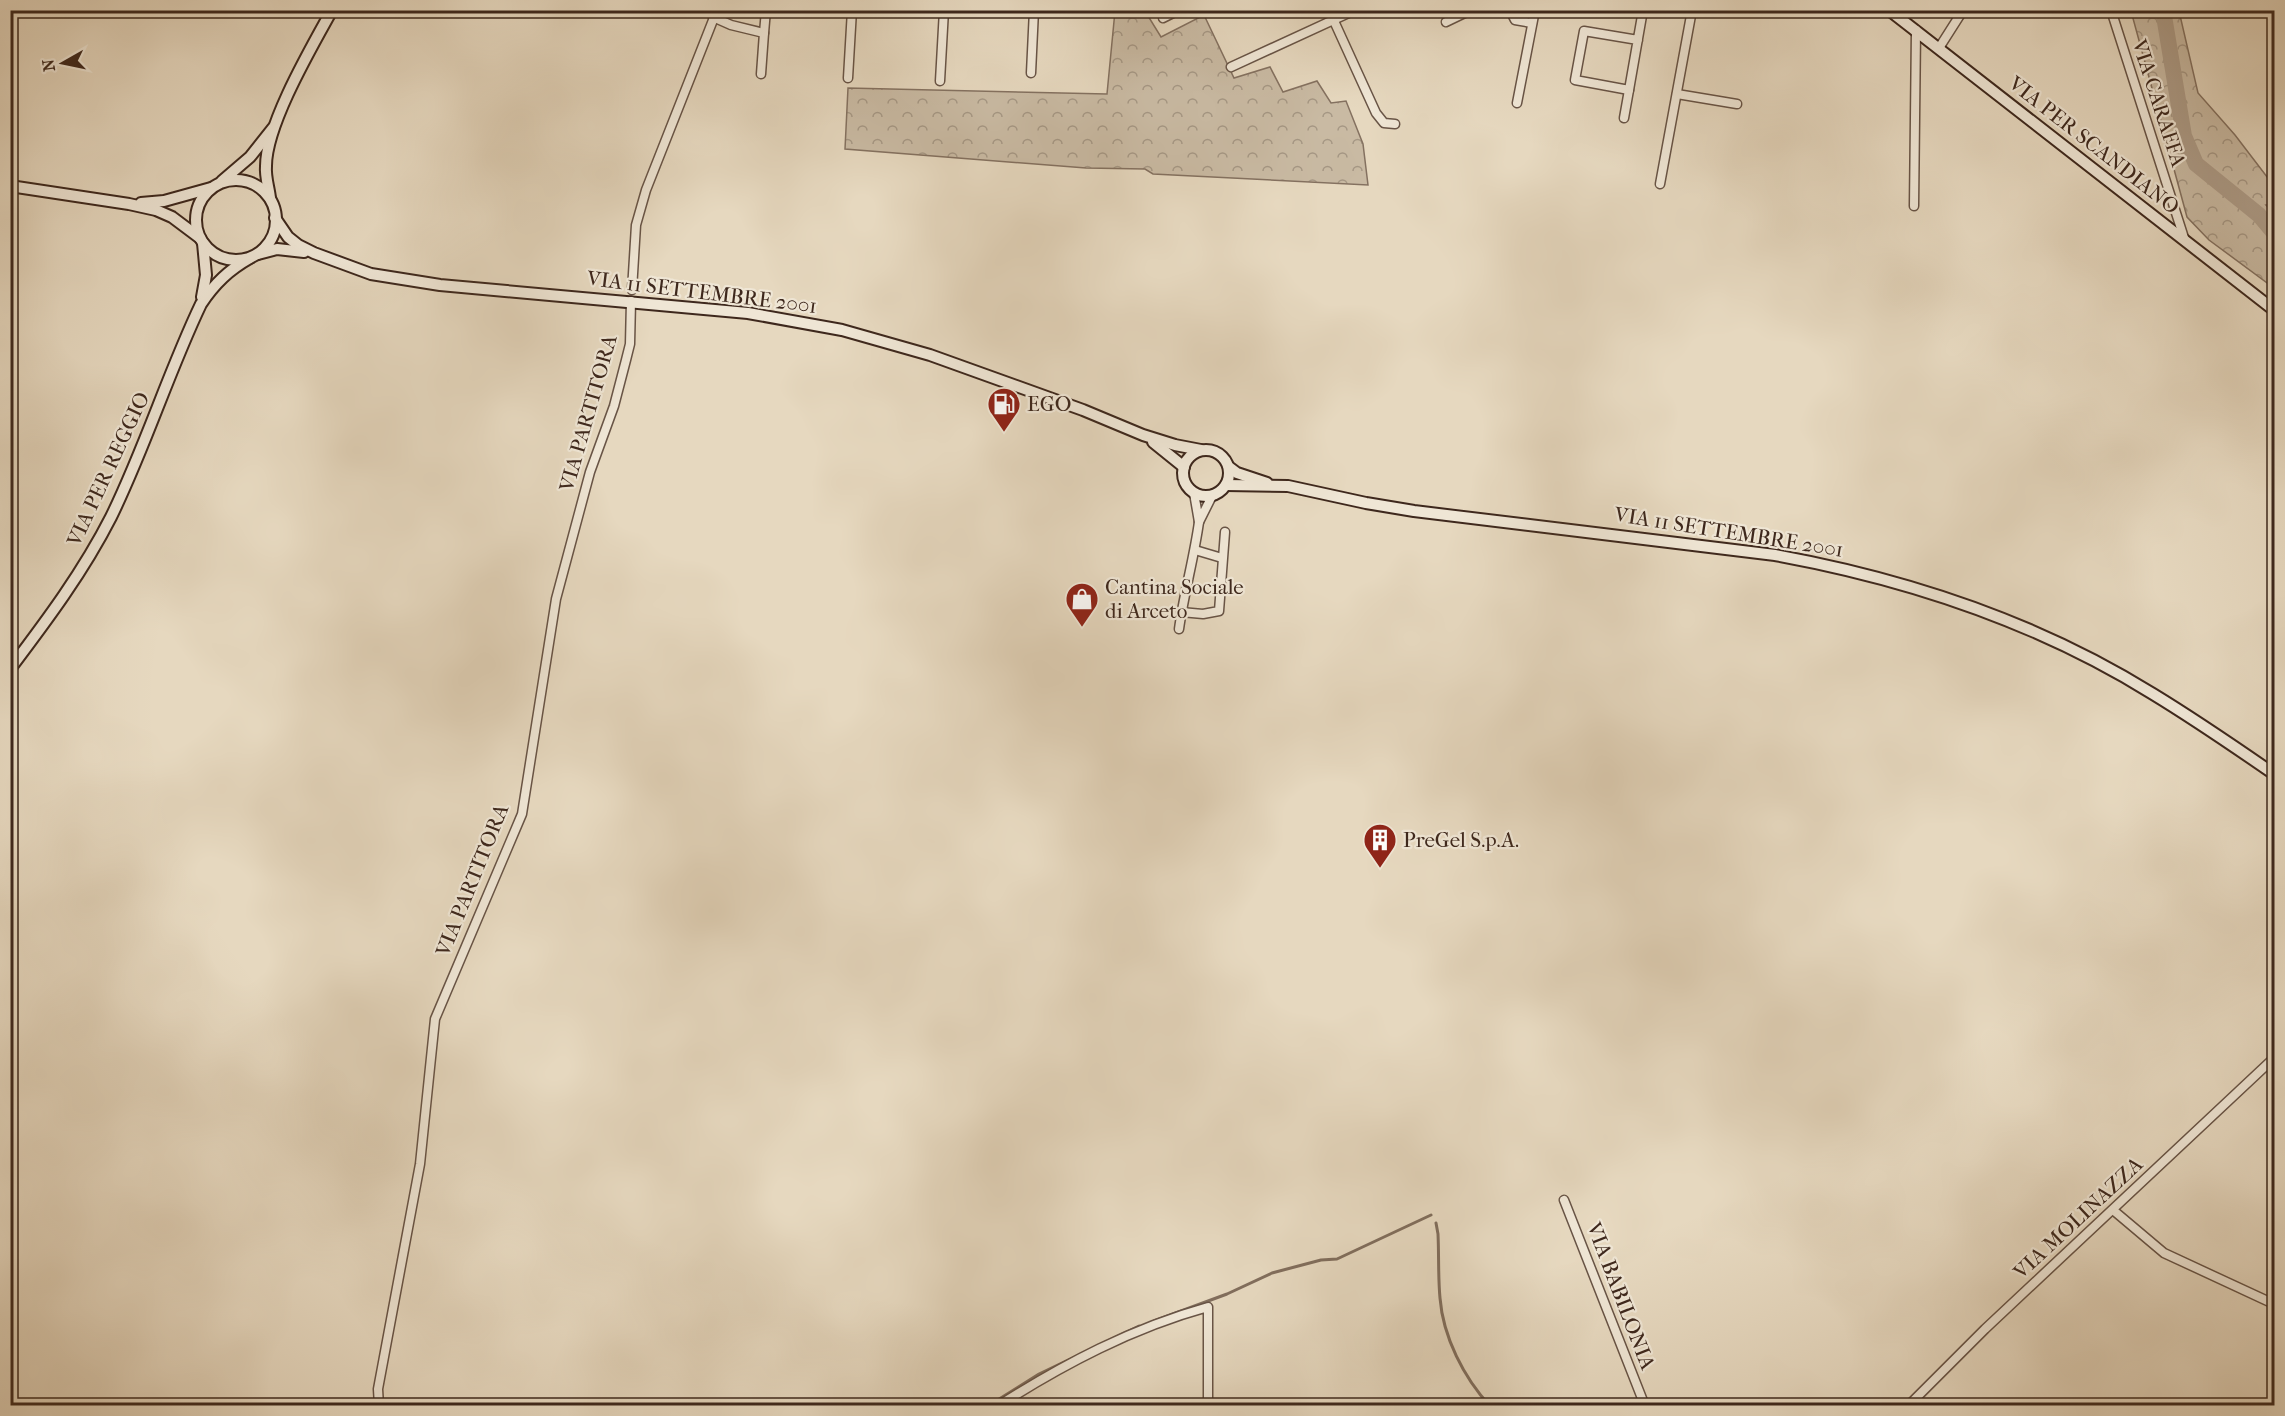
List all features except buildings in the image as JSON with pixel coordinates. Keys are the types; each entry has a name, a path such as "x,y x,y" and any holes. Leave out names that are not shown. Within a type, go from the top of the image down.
{"main road":[{"path":"271,201 266,167 275,125 300,70 332,10"},
{"name":"VIA PER SCANDIANO","path":"1889,10 2274,310"},
{"path":"201,240 196,224 197,210 203,197 250,157 275,125"},
{"name":"VIA 11 SETTEMBRE 2001","path":"129,204 164,201 233,180 246,182 258,187 271,201 275,218 288,237 314,254"},
{"name":"VIA 11 SETTEMBRE 2001","path":"10,186 129,204 165,213 219,256 229,260 277,249 314,254 371,274 400,280 632,296 842,330 883,340 1083,410 1143,435 1175,445 1209,450 1222,455 1229,467 1247,477 1276,485 1414,511 1775,555 1828,565 1898,583 1958,602 2034,633 2099,664 2152,693 2274,774"},
{"path":"252,256 265,247 272,237 275,218"},
{"name":"VIA PER REGGIO","path":"10,669 66,593 105,527 130,476 201,304 206,275 201,240"},
{"name":"VIA PER REGGIO","path":"201,304 219,279 252,256"},
{"name":"VIA 11 SETTEMBRE 2001","path":"1143,435 1184,467"},
{"path":"1201,450 1189,457 1184,467 1184,481 1194,494 1212,496 1226,486 1230,478 1229,467"},
{"name":"VIA 11 SETTEMBRE 2001","path":"1226,486 1276,485"}],"street":[{"path":"761,74 766,10"},
{"path":"848,78 852,10"},
{"path":"940,81 944,10"},
{"path":"1030,73 1034,10"},
{"path":"1163,18 1179,10"},
{"path":"1329,10 1376,113 1384,123 1395,124"},
{"path":"1231,67 1355,10"},
{"path":"1446,22 1471,10"},
{"path":"1510,10 1515,20 1532,23"},
{"path":"1517,102 1535,10"},
{"path":"1624,118 1643,10"},
{"path":"1660,184 1692,10"},
{"path":"1940,48 1961,10"},
{"name":"VIA CARAFFA","path":"2110,10 2185,241"},
{"path":"715,14 731,25 764,33"},
{"name":"VIA PARTITORA","path":"379,1406 378,1389 420,1164 435,1020 522,814 556,599 590,471 614,406 630,344 636,225 646,190 715,14"},
{"path":"1914,206 1916,30"},
{"path":"1629,90 1575,80 1584,31 1638,40"},
{"path":"1677,94 1737,104"},
{"path":"1179,629 1199,522 1194,494"},
{"path":"1199,522 1212,496"},
{"path":"1181,612 1203,614 1219,611 1225,532"},
{"path":"1195,550 1222,558"},
{"name":"VIA MOLINAZZA","path":"1908,1406 1985,1329 2274,1058"},
{"name":"VIA BABILONIA","path":"1564,1200 1645,1406"},
{"path":"2114,1210 2164,1253 2274,1304"},
{"path":"998,1406 1051,1372 1134,1332 1208,1307 1208,1406"}],"green space":[{"path":"1115,11 1145,11 1161,37 1204,15 1234,78 1270,67 1283,92 1317,81 1331,103 1346,101 1363,144 1368,185 1153,174 1145,169 1086,168 845,149 848,88 1107,94"},
{"path":"2131,11 2179,11 2198,93 2235,135 2274,186 2274,204 2266,205 2274,213 2274,288 2209,240 2187,217"}],"waterway":[{"path":"2163,10 2184,136 2196,164 2259,215 2274,233"},
{"path":"1154,1321 1227,1294 1272,1273 1321,1260 1337,1259 1431,1215"},
{"path":"1436,1223 1440,1298 1445,1327 1456,1356 1472,1383 1490,1406"},
{"path":"996,1401 1039,1374 1139,1326"}],"place":[{"name":"EGO","path":"1004,433"},
{"name":"Cantina Sociale di Arceto","path":"1082,628"},
{"name":"PreGel S.p.A.","path":"1380,869"}]}
